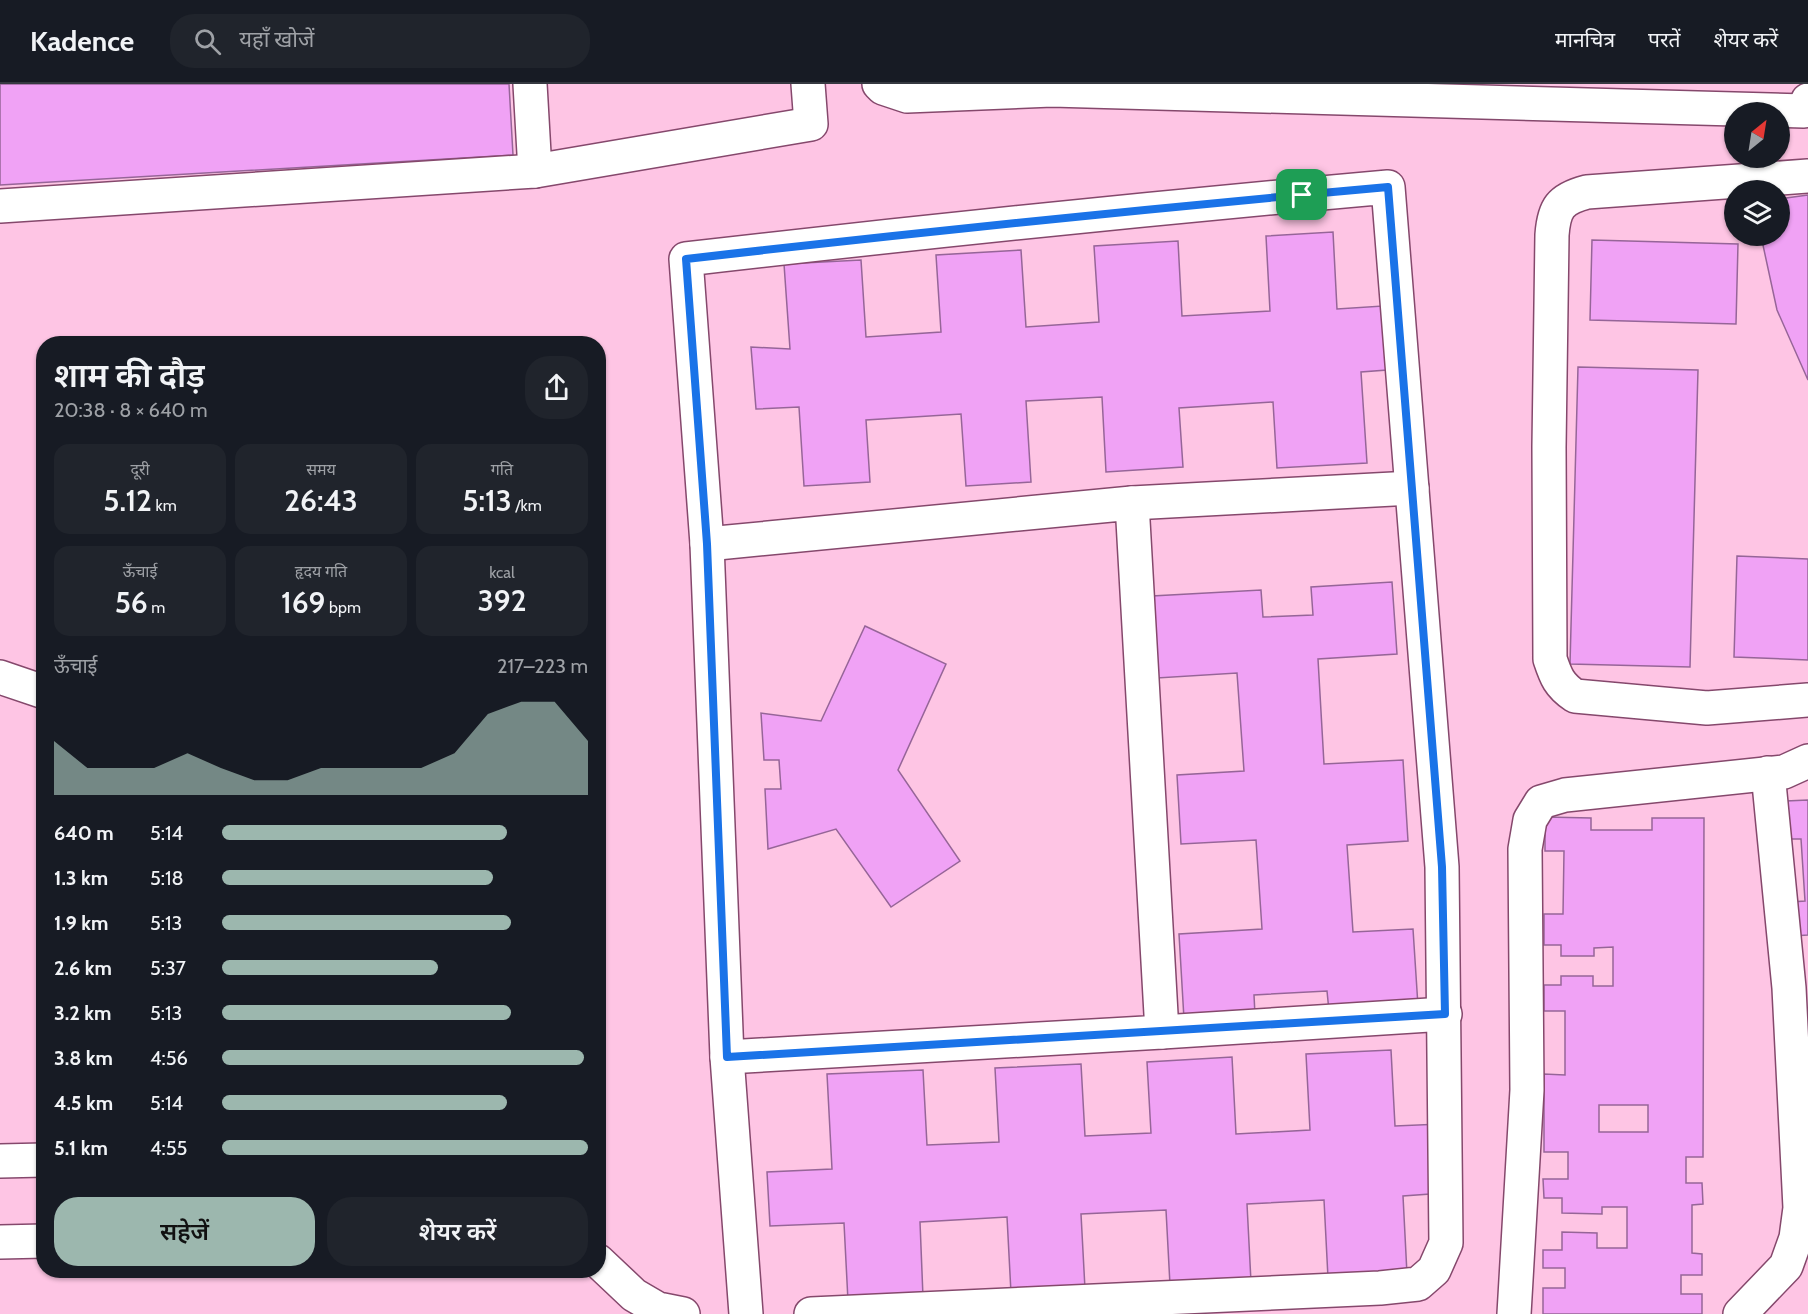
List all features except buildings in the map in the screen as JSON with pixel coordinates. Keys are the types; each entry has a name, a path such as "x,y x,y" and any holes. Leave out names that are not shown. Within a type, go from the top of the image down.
{"street":[{"path":"530,84 536,171"},
{"path":"0,206 536,171 811,124 808,84"},
{"path":"879,84 883,88 907,96 1052,87 1805,98"},
{"path":"1808,176 1587,192 1570,197 1561,205 1554,216 1552,235 1549,447 1550,659 1556,679 1565,689 1575,696 1707,708 1808,700"},
{"path":"746,1314 727,1057 707,544 686,259 1131,210 1388,187 1442,867 1446,1243 1434,1270 1418,1284 1357,1289 811,1314"},
{"path":"707,544 1132,503 1412,488"},
{"path":"1132,503 1162,1032"},
{"path":"0,677 36,689"},
{"path":"1514,1314 1527,1090 1525,849 1530,820 1541,802 1565,795 1784,772 1808,761"},
{"path":"1740,1314 1786,1266 1796,1238 1800,1208 1789,988 1768,773"},
{"path":"727,1057 1445,1014"},
{"path":"0,1161 36,1160"},
{"path":"0,1242 36,1241"},
{"path":"606,1269 634,1295 658,1309 683,1314"}],"route":[{"path":"1388,187 1442,867 1445,1014 727,1057 707,544 686,259 1131,210 1302,195 1388,187"}]}
